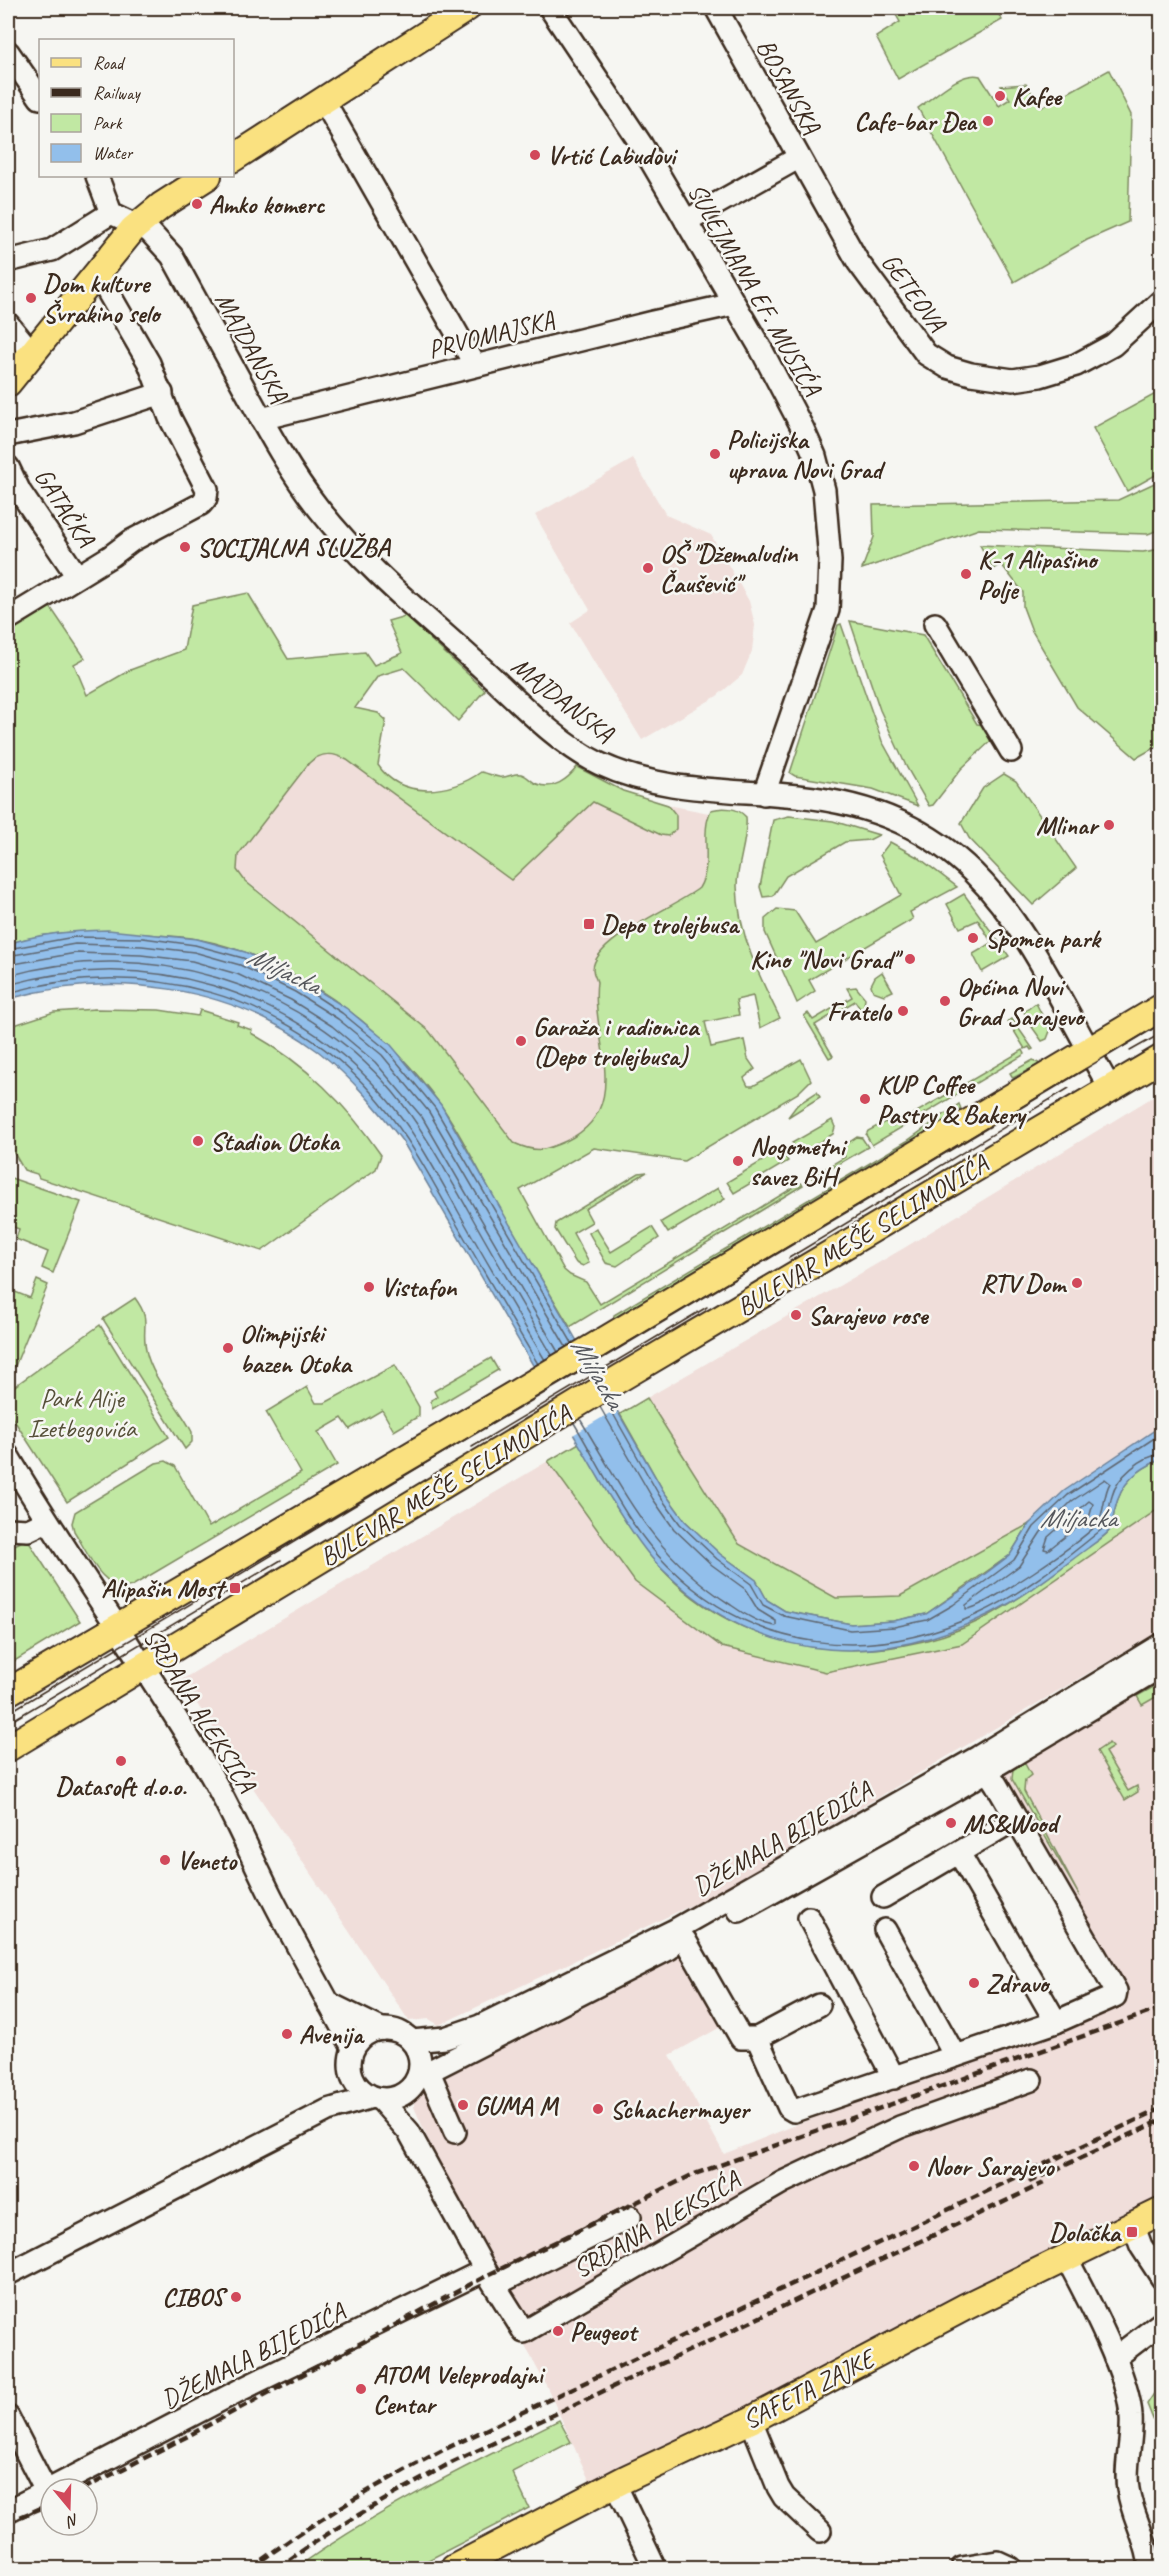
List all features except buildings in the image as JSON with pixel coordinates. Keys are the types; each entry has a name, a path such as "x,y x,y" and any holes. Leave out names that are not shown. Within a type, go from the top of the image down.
{"main road":[{"path":"234,158 467,8"},
{"path":"8,383 31,352 138,224 207,177"},
{"name":"BULEVAR MEŠE SELIMOVIĆA","path":"8,1692 515,1394 1161,1007"},
{"name":"BULEVAR MEŠE SELIMOVIĆA","path":"8,1748 617,1380 1161,1058"},
{"name":"SAFETA ZAJKE","path":"454,2568 615,2484 751,2420 965,2307 1134,2227 1161,2211"}],"street":[{"name":"SULEJMANA EF. MUSIĆA","path":"550,8 641,144 734,304 807,438 824,490 828,522 828,610 764,794"},
{"name":"BOSANSKA","path":"716,8 798,158"},
{"path":"8,52 39,97"},
{"path":"324,101 475,365"},
{"path":"686,221 798,158"},
{"name":"GETEOVA","path":"798,158 858,262 926,354 947,367 1012,380 1076,365 1113,345 1161,300"},
{"path":"8,261 52,250 111,213 97,177"},
{"name":"MAJDANSKA","path":"111,213 138,224 156,236 172,256 292,473 343,537 414,608 575,749 598,763 656,782 798,796 863,808 905,823 947,848 981,880 1012,916 1110,1088"},
{"path":"8,435 74,422 162,393 149,363 97,273"},
{"name":"PRVOMAJSKA","path":"261,419 475,365 734,304"},
{"path":"8,324 31,352"},
{"name":"GATAČKA","path":"8,618 131,541 201,504 206,498 207,489 170,418 162,393"},
{"name":"GATAČKA","path":"8,467 20,492 77,576"},
{"path":"935,624 1011,751"},
{"name":"SRĐANA ALEKSIĆA","path":"8,1456 47,1521 144,1667 237,1821 270,1894 353,2048"},
{"path":"8,1529 28,1530 47,1521"},
{"name":"DŽEMALA BIJEDIĆA","path":"418,2080 685,1940 982,1765 1161,1644"},
{"name":"DŽEMALA BIJEDIĆA","path":"412,2041 445,2038 480,2026 674,1931 1161,1666"},
{"path":"757,2038 789,2109 794,2111 1056,2022 1112,1999 1116,1991 982,1765"},
{"path":"884,1897 1016,1819"},
{"path":"959,1853 1056,2022"},
{"path":"809,1918 894,2078"},
{"path":"885,1930 955,2056"},
{"path":"685,1940 741,2038 757,2038 819,2005"},
{"path":"328,2003 381,2029"},
{"path":"328,2110 350,2071 353,2048 369,2032 392,2029 412,2041 420,2059 418,2080 455,2132"},
{"path":"350,2071 359,2089 376,2098"},
{"path":"8,2274 328,2110 376,2098 389,2099 418,2080"},
{"name":"SRĐANA ALEKSIĆA","path":"409,2132 418,2080"},
{"name":"SRĐANA ALEKSIĆA","path":"376,2098 409,2132 490,2277 524,2332 783,2182 900,2127 1031,2080"},
{"name":"DŽEMALA BIJEDIĆA","path":"73,2477 242,2390 490,2277 630,2217"},
{"path":"1134,2227 1141,2246 1161,2278"},
{"path":"1067,2259 1115,2358 1131,2413 1127,2485 1130,2502 1144,2537 1150,2568"},
{"path":"1115,2358 1161,2322"},
{"path":"8,2417 39,2477"},
{"path":"751,2420 784,2497 820,2531"},
{"path":"615,2484 655,2568"},
{"name":"DŽEMALA BIJEDIĆA","path":"8,2511 39,2495"},
{"path":"962,2568 998,2562 1011,2568"}],"shaded area":[{"name":"OŠ \"Džemaludin Čaušević\"","path":"633,459 666,515 711,535 749,601 755,625 752,651 742,675 717,696 642,740 570,623 590,610 535,515"},
{"path":"330,753 347,760 511,880 593,801 667,836 672,809 668,805 709,813 705,832 706,874 699,888 617,938 594,974 597,982 605,1083 603,1100 591,1125 572,1138 549,1149 530,1150 514,1143 474,1092 273,902 240,876 237,870 238,855 309,763 315,757"},
{"path":"1161,1092 1161,1426 1064,1491 1029,1524 900,1596 836,1598 739,1544 647,1398 904,1248"},
{"path":"548,1461 635,1582 962,1644 1161,1507 1161,1630 715,1894 439,2025 429,2019 409,2021 181,1680"},
{"path":"1161,1649 1161,2216 599,2502 547,2387 485,2270 414,2107 414,2091 439,2074 685,1940 728,2023 670,2055 724,2154 889,2087 1122,2003 978,1757"}],"green space":[{"path":"892,8 995,8 1002,20 898,79 876,37 900,22"},
{"path":"1109,70 1131,115 1128,222 1087,240 1014,282 918,108 956,81 972,75 980,76 999,106 1010,99 1001,86 1026,84 1042,107"},
{"path":"1161,391 1161,472 1127,491 1093,428"},
{"path":"1161,480 1161,529 1148,534 979,529 862,569 874,537 873,505 1118,500"},
{"path":"980,545 1143,552 1161,549 1161,744 1136,758 1077,707 1032,631 1023,607 1023,592 1001,564 993,569"},
{"path":"248,593 288,659 365,652 374,665 402,653 388,621 405,616 485,690 458,721 404,668 378,676 355,708 378,713 386,720 378,765 400,784 427,790 441,789 481,772 497,777 521,774 537,784 549,786 560,783 577,767 623,791 668,805 676,815 676,829 668,836 661,835 593,802 511,880 347,760 327,754 309,763 238,855 237,870 245,881 429,1031 514,1143 528,1148 546,1149 566,1141 587,1127 599,1110 604,1091 605,1070 596,1004 597,982 593,973 597,957 621,935 699,888 706,869 706,829 711,810 730,809 739,811 746,817 737,886 738,904 751,954 780,1018 760,1028 753,996 736,1000 739,1015 705,1022 711,1047 744,1040 748,1059 755,1069 744,1078 748,1086 753,1086 801,1059 811,1080 798,1093 684,1161 594,1148 520,1190 564,1270 586,1282 600,1304 801,1183 803,1185 570,1327 440,1104 392,1048 364,1022 333,999 267,961 232,948 192,938 119,932 81,932 44,935 8,944 8,630 49,605 85,658 74,664 87,695 130,670 184,650 192,605"},
{"path":"850,621 923,635 977,724 987,725 995,737 961,769 933,805 929,806 907,768 880,710"},
{"path":"841,624 882,741 918,806 873,789 795,776 790,773 838,625"},
{"path":"1004,774 1016,781 1076,868 1033,905 969,838 961,823 983,788"},
{"path":"789,816 833,821 879,835 869,840 845,842 786,876 773,896 763,897 760,887 773,820"},
{"path":"890,842 919,858 957,887 910,912 913,919 809,980 815,991 797,1003 765,932 765,919 777,909 795,911 816,944 901,895 880,855"},
{"path":"964,894 1009,956 982,972 973,954 992,943 978,920 960,928 947,904"},
{"path":"882,972 893,991 884,995 873,991 871,985 875,977"},
{"path":"856,987 865,998 864,1007 861,1010 855,1001 815,1025 833,1056 829,1058 804,1016 808,1013 813,1020 852,997 847,988"},
{"path":"1036,1003 1050,1031 1047,1039 1042,1041 1032,1027 1035,1025 1031,1018 1028,1019 1024,1012"},
{"name":"Stadion Otoka","path":"95,1009 159,1010 198,1016 200,1010 238,1022 237,1025 252,1030 251,1033 290,1058 324,1086 354,1119 381,1155 376,1169 262,1251 39,1178 37,1174 24,1170 8,1143 8,1027 54,1012"},
{"path":"1012,1019 1033,1049 1029,1047 1025,1049 1008,1021"},
{"path":"1023,1050 1025,1054 872,1145 866,1135 868,1131 885,1122 893,1126"},
{"path":"1033,1060 1040,1064 1013,1078 1010,1073"},
{"path":"817,1092 820,1097 788,1117 797,1105"},
{"path":"959,1104 961,1109 921,1138 613,1326 614,1315 907,1141"},
{"path":"832,1120 835,1127 833,1134 799,1155 792,1143"},
{"path":"857,1137 862,1138 868,1147 813,1179 811,1177 845,1157 842,1147"},
{"path":"781,1150 788,1161 734,1193 727,1182"},
{"path":"647,1172 585,1209 592,1222 573,1233 589,1263 583,1266 576,1263 555,1229 556,1223 639,1173"},
{"path":"8,1177 81,1202 53,1273 42,1268 48,1252 16,1239 19,1229 8,1225"},
{"path":"718,1188 725,1199 668,1233 661,1222"},
{"path":"652,1227 659,1238 617,1266 606,1263 589,1233 596,1228 611,1252"},
{"path":"37,1280 48,1285 15,1366 8,1370 8,1289 30,1298"},
{"path":"135,1298 145,1318 145,1342 149,1361 192,1432 192,1442 185,1449 103,1319"},
{"name":"Park Alije Izetbegovića","path":"100,1325 169,1437 67,1502 8,1411 8,1391"},
{"path":"491,1358 498,1370 432,1409 431,1400 437,1397 434,1391"},
{"path":"395,1365 419,1407 419,1416 394,1431 382,1410 350,1429 342,1418 318,1432 337,1465 132,1586 122,1587 113,1584 104,1577 90,1559 74,1531 72,1523 75,1512 156,1463 166,1461 175,1466 209,1527 301,1473 266,1412 307,1387 316,1403 325,1403"},
{"path":"647,1398 739,1544 836,1598 900,1596 1029,1524 1010,1555 926,1614 893,1621 851,1624 785,1611 767,1600 756,1580 720,1554 685,1521 664,1492 620,1414"},
{"path":"579,1443 617,1508 649,1554 694,1598 731,1621 771,1637 813,1647 856,1650 900,1646 942,1636 983,1619 1035,1587 1104,1536 1110,1529 1121,1491 1126,1484 1137,1473 1161,1459 1161,1507 962,1644 826,1672 722,1647 635,1582 548,1461"},
{"path":"27,1539 80,1621 8,1665 8,1548"},
{"path":"1159,1684 1161,1694 1142,1705 1137,1696"},
{"path":"1109,1743 1113,1747 1105,1752 1128,1791 1137,1786 1138,1792 1125,1800 1097,1751"},
{"path":"1024,1762 1031,1775 1025,1780 1024,1791 1080,1897 1012,1779 1013,1769"},
{"path":"1161,2383 1162,2436 1160,2437 1147,2404"},
{"path":"559,2420 571,2442 512,2472 529,2508 413,2568 296,2568 392,2507"}],"water":[{"name":"Miljacka","path":"108,930 197,939 245,952 302,980 346,1008 391,1045 441,1105 664,1492 685,1521 720,1554 756,1580 767,1600 785,1611 851,1624 893,1621 926,1614 1010,1555 1029,1524 1064,1491 1161,1426 1161,1459 1137,1473 1126,1484 1121,1491 1110,1529 1104,1535 1020,1597 965,1625 920,1640 875,1649 830,1649 786,1642 744,1627 703,1603 664,1571 641,1544 608,1494 403,1142 343,1072 319,1052 284,1029 248,1011 209,998 170,989 129,985 88,985 48,990 8,999 8,944 45,935"}],"pier":[{"path":"582,1342 620,1407 571,1436 533,1372"}],"tram line":[{"path":"8,1713 1162,1023"},
{"path":"1130,1051 1162,1033"},
{"path":"789,1258 1069,1088"},
{"path":"472,1447 707,1307"},
{"path":"8,1723 281,1560"}],"railway":[{"path":"99,2481 186,2437 488,2275 692,2175 1162,2008"},
{"path":"251,2568 343,2506 441,2451 1162,2108"},
{"path":"1029,2182 1162,2120"},
{"path":"278,2568 340,2526 447,2465 1044,2183"},
{"path":"8,2522 39,2509"}],"place":[{"name":"Kafee","path":"1000,96"},
{"name":"Cafe-bar Đea","path":"988,121"},
{"name":"Vrtić Labudovi","path":"535,155"},
{"name":"Amko komerc","path":"197,204"},
{"name":"Dom kulture Švrakino selo","path":"31,298"},
{"name":"Policijska uprava Novi Grad","path":"715,454"},
{"name":"SOCIJALNA SLUŽBA","path":"185,547"},
{"name":"OŠ \"Džemaludin Čaušević\"","path":"648,568"},
{"name":"K-1 Alipašino Polje","path":"966,574"},
{"name":"Mlinar","path":"1109,825"},
{"name":"Depo trolejbusa","path":"589,924"},
{"name":"Spomen park","path":"973,938"},
{"name":"Kino \"Novi Grad\"","path":"910,959"},
{"name":"Općina Novi Grad Sarajevo","path":"945,1001"},
{"name":"Fratelo","path":"903,1011"},
{"name":"Garaža i radionica (Depo trolejbusa)","path":"521,1041"},
{"name":"KUP Coffee Pastry & Bakery","path":"865,1099"},
{"name":"Stadion Otoka","path":"198,1141"},
{"name":"Nogometni savez BiH","path":"738,1161"},
{"name":"RTV Dom","path":"1077,1283"},
{"name":"Vistafon","path":"369,1287"},
{"name":"Sarajevo rose","path":"796,1315"},
{"name":"Olimpijski bazen Otoka","path":"228,1348"},
{"name":"Alipašin Most","path":"235,1588"},
{"name":"Datasoft d.o.o.","path":"121,1761"},
{"name":"MS&Wood","path":"951,1823"},
{"name":"Veneto","path":"165,1860"},
{"name":"Zdravo","path":"974,1983"},
{"name":"Avenija","path":"287,2034"},
{"name":"GUMA M","path":"463,2105"},
{"name":"Schachermayer","path":"598,2109"},
{"name":"Noor Sarajevo","path":"914,2166"},
{"name":"Dolačka","path":"1132,2232"},
{"name":"CIBOS","path":"236,2297"},
{"name":"Peugeot","path":"558,2331"},
{"name":"ATOM Veleprodajni Centar","path":"361,2389"}]}
